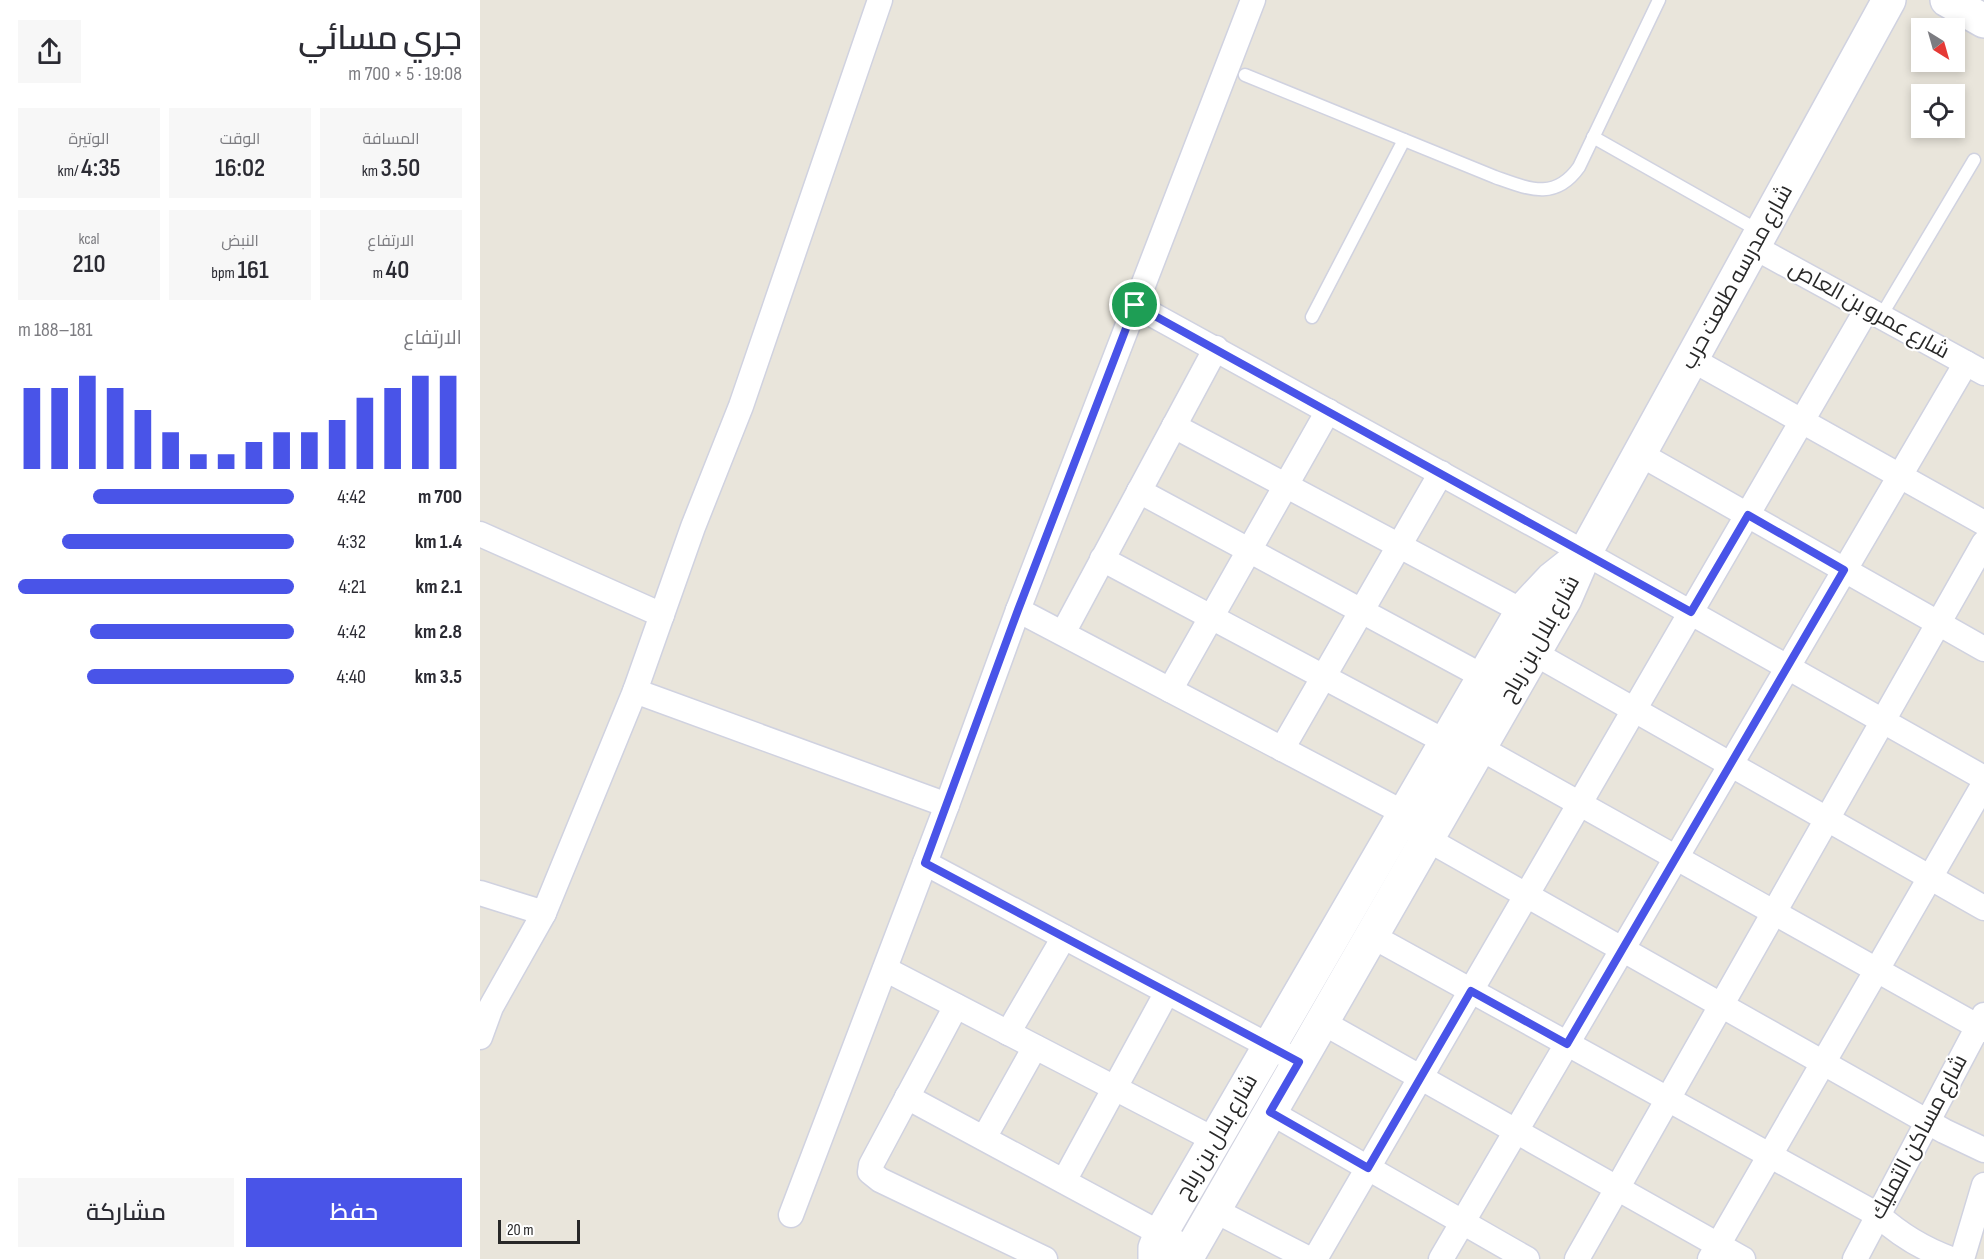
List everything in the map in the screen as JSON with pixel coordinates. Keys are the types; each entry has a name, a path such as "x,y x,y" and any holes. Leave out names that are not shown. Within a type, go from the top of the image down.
{"street":[{"path":"480,1037 491,1007 544,913 635,691 693,527 741,406 880,0"},
{"path":"791,1215 947,805 1018,610 1253,0"},
{"name":"شارع مدرسه طلعت حرب","path":"1585,553 1889,0"},
{"path":"1947,0 1984,21"},
{"name":"شارع عمرو بن العاص","path":"1758,240 1874,313 1975,368"},
{"path":"1135,305 1691,612 1984,778"},
{"path":"1315,1259 1802,421 1874,313"},
{"path":"1063,633 1216,348"},
{"path":"1691,359 1984,524"},
{"path":"1441,1259 1900,476 1975,368"},
{"path":"1170,690 1328,411"},
{"path":"1174,426 1522,611"},
{"path":"1640,454 1984,649"},
{"path":"1282,749 1441,473"},
{"path":"1139,491 1484,677"},
{"path":"480,534 662,615"},
{"path":"1577,1259 1984,543"},
{"name":"شارع بلال بن رباح","path":"1158,1246 1215,1140 1522,611 1552,579 1585,553"},
{"name":"شارع بلال بن رباح","path":"1189,1255 1534,653 1564,599 1585,553"},
{"path":"1102,559 1446,742"},
{"path":"1018,610 1404,813 1427,839 1960,1140 1984,1150"},
{"path":"1534,653 1984,908"},
{"path":"635,691 947,805"},
{"path":"1480,748 1876,971 1982,1024"},
{"path":"1714,1252 1984,784"},
{"path":"925,863 1299,1062"},
{"path":"480,893 544,913"},
{"path":"1372,936 1878,1215 1912,1242 1951,1259"},
{"path":"1008,1033 1064,937"},
{"path":"885,969 1215,1140"},
{"path":"1064,1181 1167,992"},
{"path":"956,1006 871,1165 870,1172 873,1176 1046,1259"},
{"path":"1322,1022 1617,1188 1714,1252 1743,1259"},
{"name":"شارع مساكن التمليك","path":"1855,1259 1982,1024"},
{"path":"984,1138 1035,1047"},
{"path":"907,1097 1064,1181 1158,1246 1189,1255"},
{"path":"1270,1112 1527,1259"},
{"path":"1962,1259 1984,1185"},
{"path":"1214,1210 1309,1259"}],"lane":[{"path":"1245,75 1495,177 1544,190 1558,187 1570,179 1593,137 1659,0"},
{"path":"1593,137 1758,240"},
{"path":"1312,317 1404,140"},
{"path":"1874,313 1974,160"}],"route":[{"path":"1135,305 1691,612 1748,515 1844,570 1567,1044 1471,991 1368,1168 1270,1112 1299,1062 925,863 1018,610 1135,305"}]}
